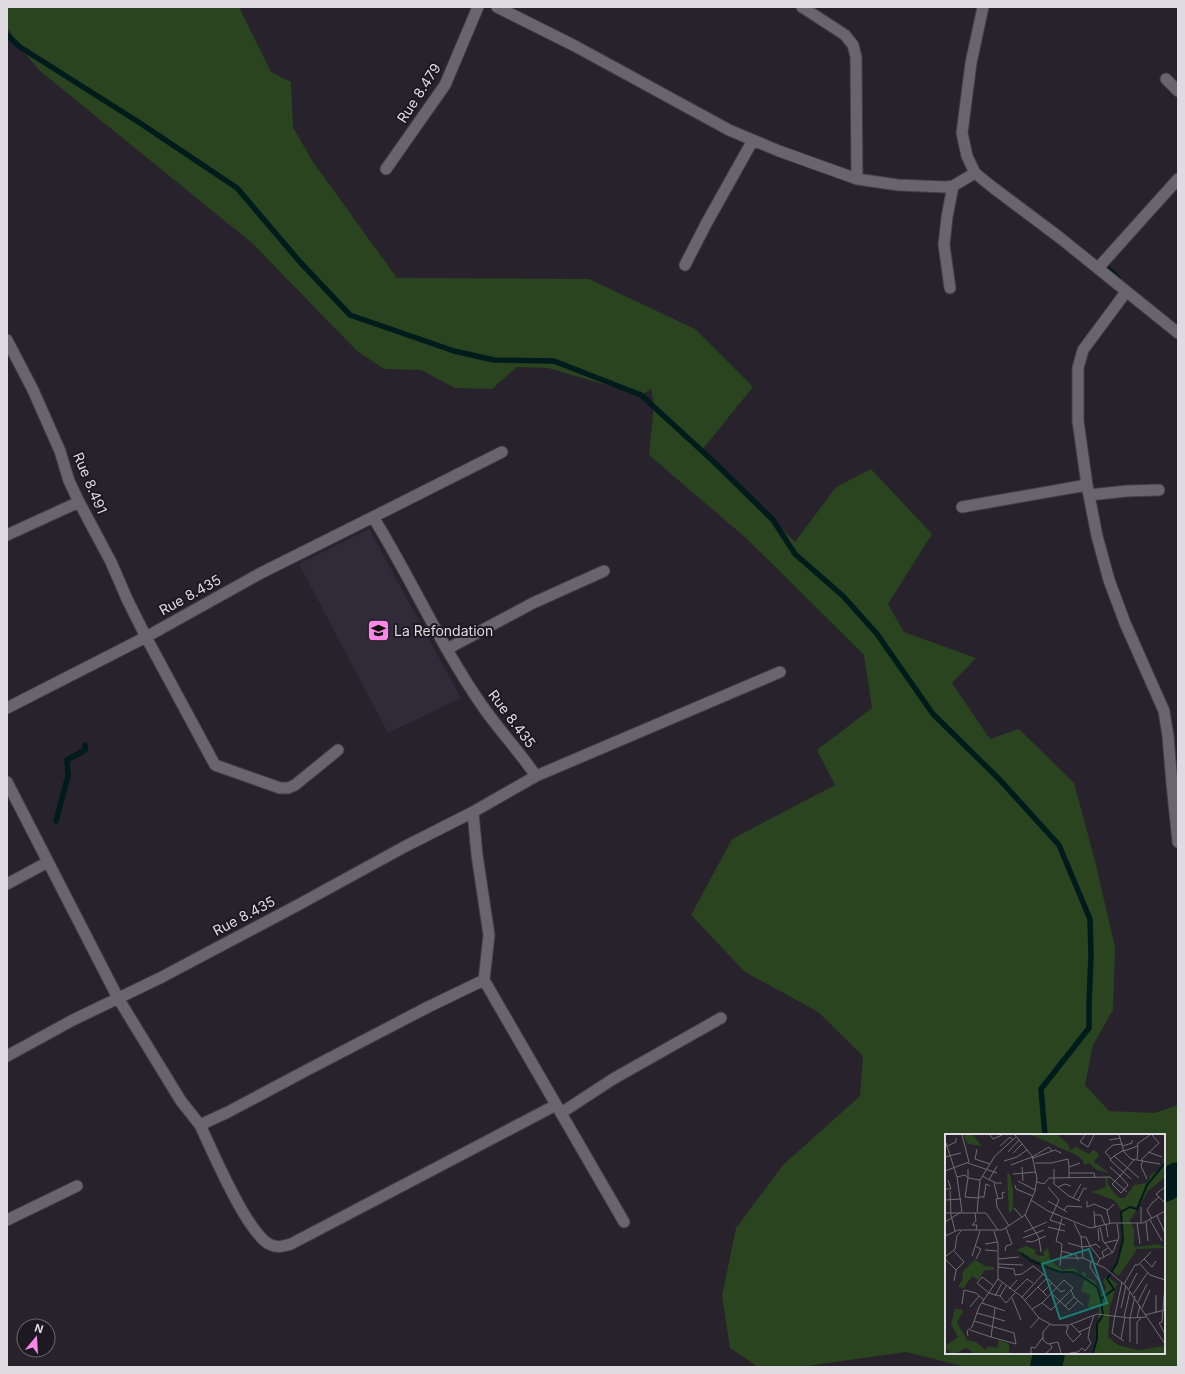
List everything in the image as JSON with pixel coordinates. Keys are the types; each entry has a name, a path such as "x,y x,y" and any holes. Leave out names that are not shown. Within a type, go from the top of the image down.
{"street":[{"name":"Rue 8.479","path":"386,169 445,85 477,7"},
{"path":"497,7 575,46 729,130 779,151 857,179 898,185 945,187 953,186 976,173"},
{"path":"802,7 845,35 853,45 856,57 857,179"},
{"path":"984,7 971,63 962,133 967,156 976,173 1059,237 1178,333"},
{"path":"1166,79 1178,90"},
{"path":"685,266 706,224 754,140"},
{"path":"1098,268 1178,179"},
{"path":"950,288 944,245 947,217 953,186"},
{"path":"1126,292 1083,350 1078,368 1078,421 1096,536 1109,580 1125,623 1164,711 1168,736 1178,842"},
{"name":"Rue 8.491","path":"7,340 11,356 33,390 60,452 69,481 79,502 104,548 146,637 215,765 280,788 288,788 295,785 338,750"},
{"path":"373,517 502,452"},
{"path":"962,507 1088,490 1159,490"},
{"path":"7,535 79,502"},
{"name":"Rue 8.435","path":"7,708 146,637 260,573 373,517 447,649 481,704 524,758 536,776 473,812 404,847 298,905 160,978 67,1023 7,1056"},
{"path":"447,649 533,603 604,571"},
{"path":"536,776 780,672"},
{"path":"7,782 118,998 181,1101 200,1125 241,1210 261,1238 269,1245 279,1248 291,1244 559,1109 721,1018"},
{"path":"473,812 477,855 489,935 484,980 624,1222"},
{"path":"7,884 48,862"},
{"path":"200,1125 228,1112 428,1007 484,980"},
{"path":"7,1220 77,1186"}],"shaded area":[{"name":"La Refondation","path":"369,529 461,698 388,733 299,564"}],"green space":[{"path":"7,7 239,7 271,72 291,82 293,127 313,162 397,278 589,279 695,329 753,387 702,450 795,542 836,487 871,469 932,534 888,604 904,632 976,658 952,683 990,739 1019,729 1074,783 1095,861 1115,947 1113,1010 1093,1045 1085,1085 1109,1111 1154,1113 1178,1105 1178,1367 963,1367 906,1352 800,1367 758,1367 730,1348 722,1296 736,1228 783,1165 860,1096 863,1056 818,1012 745,972 691,915 732,839 835,785 817,750 872,708 864,655 747,539 649,455 654,404 651,389 641,395 548,368 517,367 492,389 455,388 421,370 384,369 357,351 252,243 40,71 20,47 7,27"}],"waterway":[{"path":"7,35 20,47 140,123 237,188 300,262 350,315 454,351 494,360 554,361 641,395 713,461 773,520 795,554 843,596 877,634 933,714 999,779 1059,845 1090,919 1091,956 1089,1028 1041,1089 1045,1134"},
{"path":"1104,265 1118,278"},
{"path":"56,821 68,776 67,760 85,750 85,745"},
{"path":"1165,1185 1178,1178"},
{"path":"1046,1367 1049,1354"}],"place":[{"name":"La Refondation","path":"379,631"}]}
